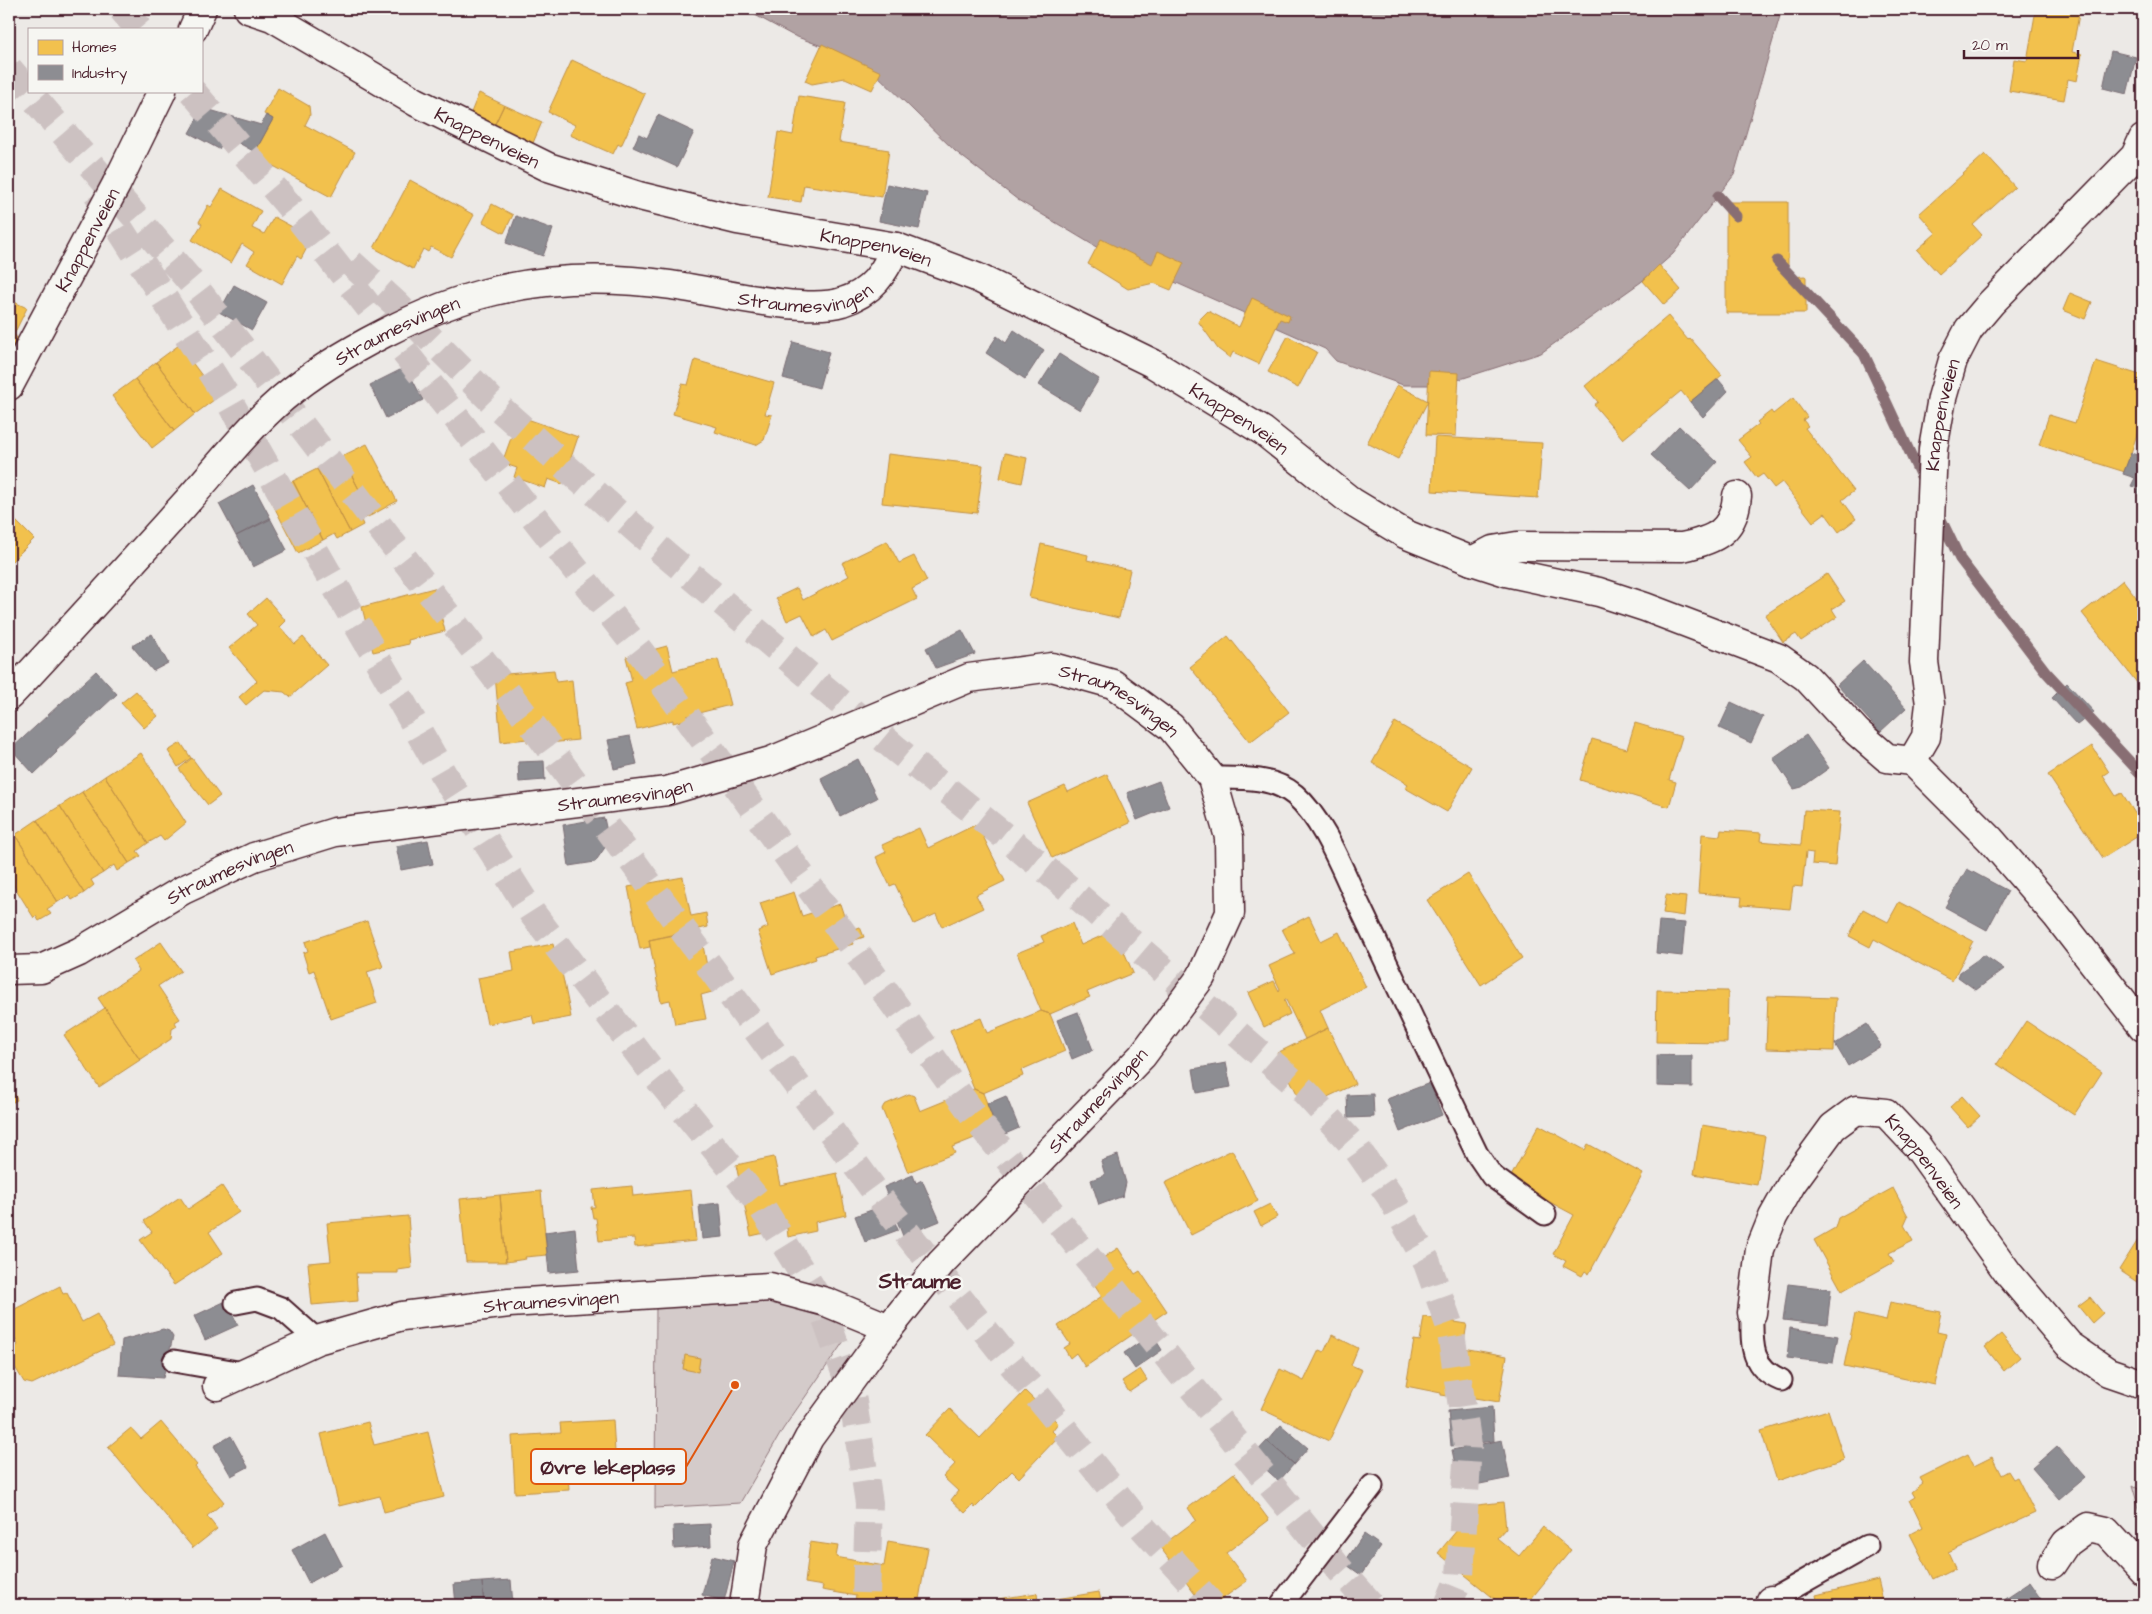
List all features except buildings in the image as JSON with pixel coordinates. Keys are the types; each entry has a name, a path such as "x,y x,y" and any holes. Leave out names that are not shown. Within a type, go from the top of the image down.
{"street":[{"path":"193,28 202,9"},
{"name":"Knappenveien","path":"248,9 272,16 416,102 548,167 639,196 737,220 896,247 976,277 1152,363 1263,431 1352,502 1405,534 1472,561 1506,572 1608,595 1779,658 1806,676 1858,732 1887,758 1912,761 1926,737 1930,704 1924,662 1933,449 1942,398 1953,360 1969,329 1991,303 2135,156 2143,139"},
{"name":"Knappenveien","path":"9,386 116,185 162,92"},
{"name":"Straumesvingen","path":"9,696 233,450 283,399 327,366 372,340 431,313 493,291 560,280 623,279 805,305 840,303 865,293 884,274 896,247"},
{"path":"1472,561 1493,550 1517,546 1682,547 1706,542 1724,531 1736,513 1737,496"},
{"name":"Straumesvingen","path":"9,970 40,969 79,952 183,890 254,857 272,851 335,832 667,791 770,761 969,678 1052,666 1113,684 1171,727 1212,778 1229,837 1230,913 1202,976 1142,1056 941,1263 889,1328 809,1438 753,1545 744,1605"},
{"path":"1912,761 1990,839 2056,915 2143,1028"},
{"name":"Knappenveien","path":"1752,1313 1760,1249 1773,1217 1792,1183 1832,1127 1856,1110 1886,1113 1917,1146 2008,1273 2069,1345 2108,1372 2143,1387"},
{"name":"Straumesvingen","path":"217,1386 317,1340 402,1316 509,1303 770,1287 826,1302 889,1328"},
{"path":"2052,1564 2066,1543 2088,1527 2106,1531 2143,1571"}],"lane":[{"path":"1212,778 1249,778 1279,784 1296,796 1318,825 1398,986 1477,1154 1492,1176 1546,1214"},
{"path":"236,1303 257,1299 281,1308 317,1340"},
{"name":"Knappenveien","path":"1752,1313 1752,1338 1755,1356 1762,1369 1781,1380"},
{"path":"174,1360 243,1373"},
{"path":"1281,1605 1372,1486"},
{"path":"1771,1603 1867,1546"}],"shaded area":[{"path":"744,9 1782,9 1734,175 1673,254 1641,282 1541,353 1442,385 1403,385 1336,361 1325,349 1098,248 1018,200 955,151 871,69 835,51 792,35"},
{"path":"750,1296 837,1319 844,1341 783,1429 740,1503 655,1508 656,1302"},
{"path":"2132,1485 2143,1492 2143,1523"}],"waterway":[{"path":"1718,196 1736,216"},
{"path":"1777,261 1864,354 1925,485"},
{"path":"1937,511 1960,559 2046,672 2143,776"}],"tunnel":[{"path":"122,9 138,28"},
{"path":"9,69 28,91"},
{"path":"29,92 191,282 533,726 891,1213 1144,1529 1212,1605"},
{"path":"193,92 291,208 642,654 980,1124 1340,1570 1371,1605"},
{"path":"97,193 225,394 443,774 532,913 648,1066 758,1201 819,1300 851,1389 869,1503 866,1597 863,1605"},
{"path":"351,263 396,304 497,406 639,532 896,749 1060,881 1305,1092 1357,1149 1390,1196 1426,1260 1450,1327 1468,1446 1460,1576 1448,1605"}],"place":[{"name":"Øvre lekeplass","path":"735,1385"}],"district":[{"name":"Straume","path":"920,1281"}]}
